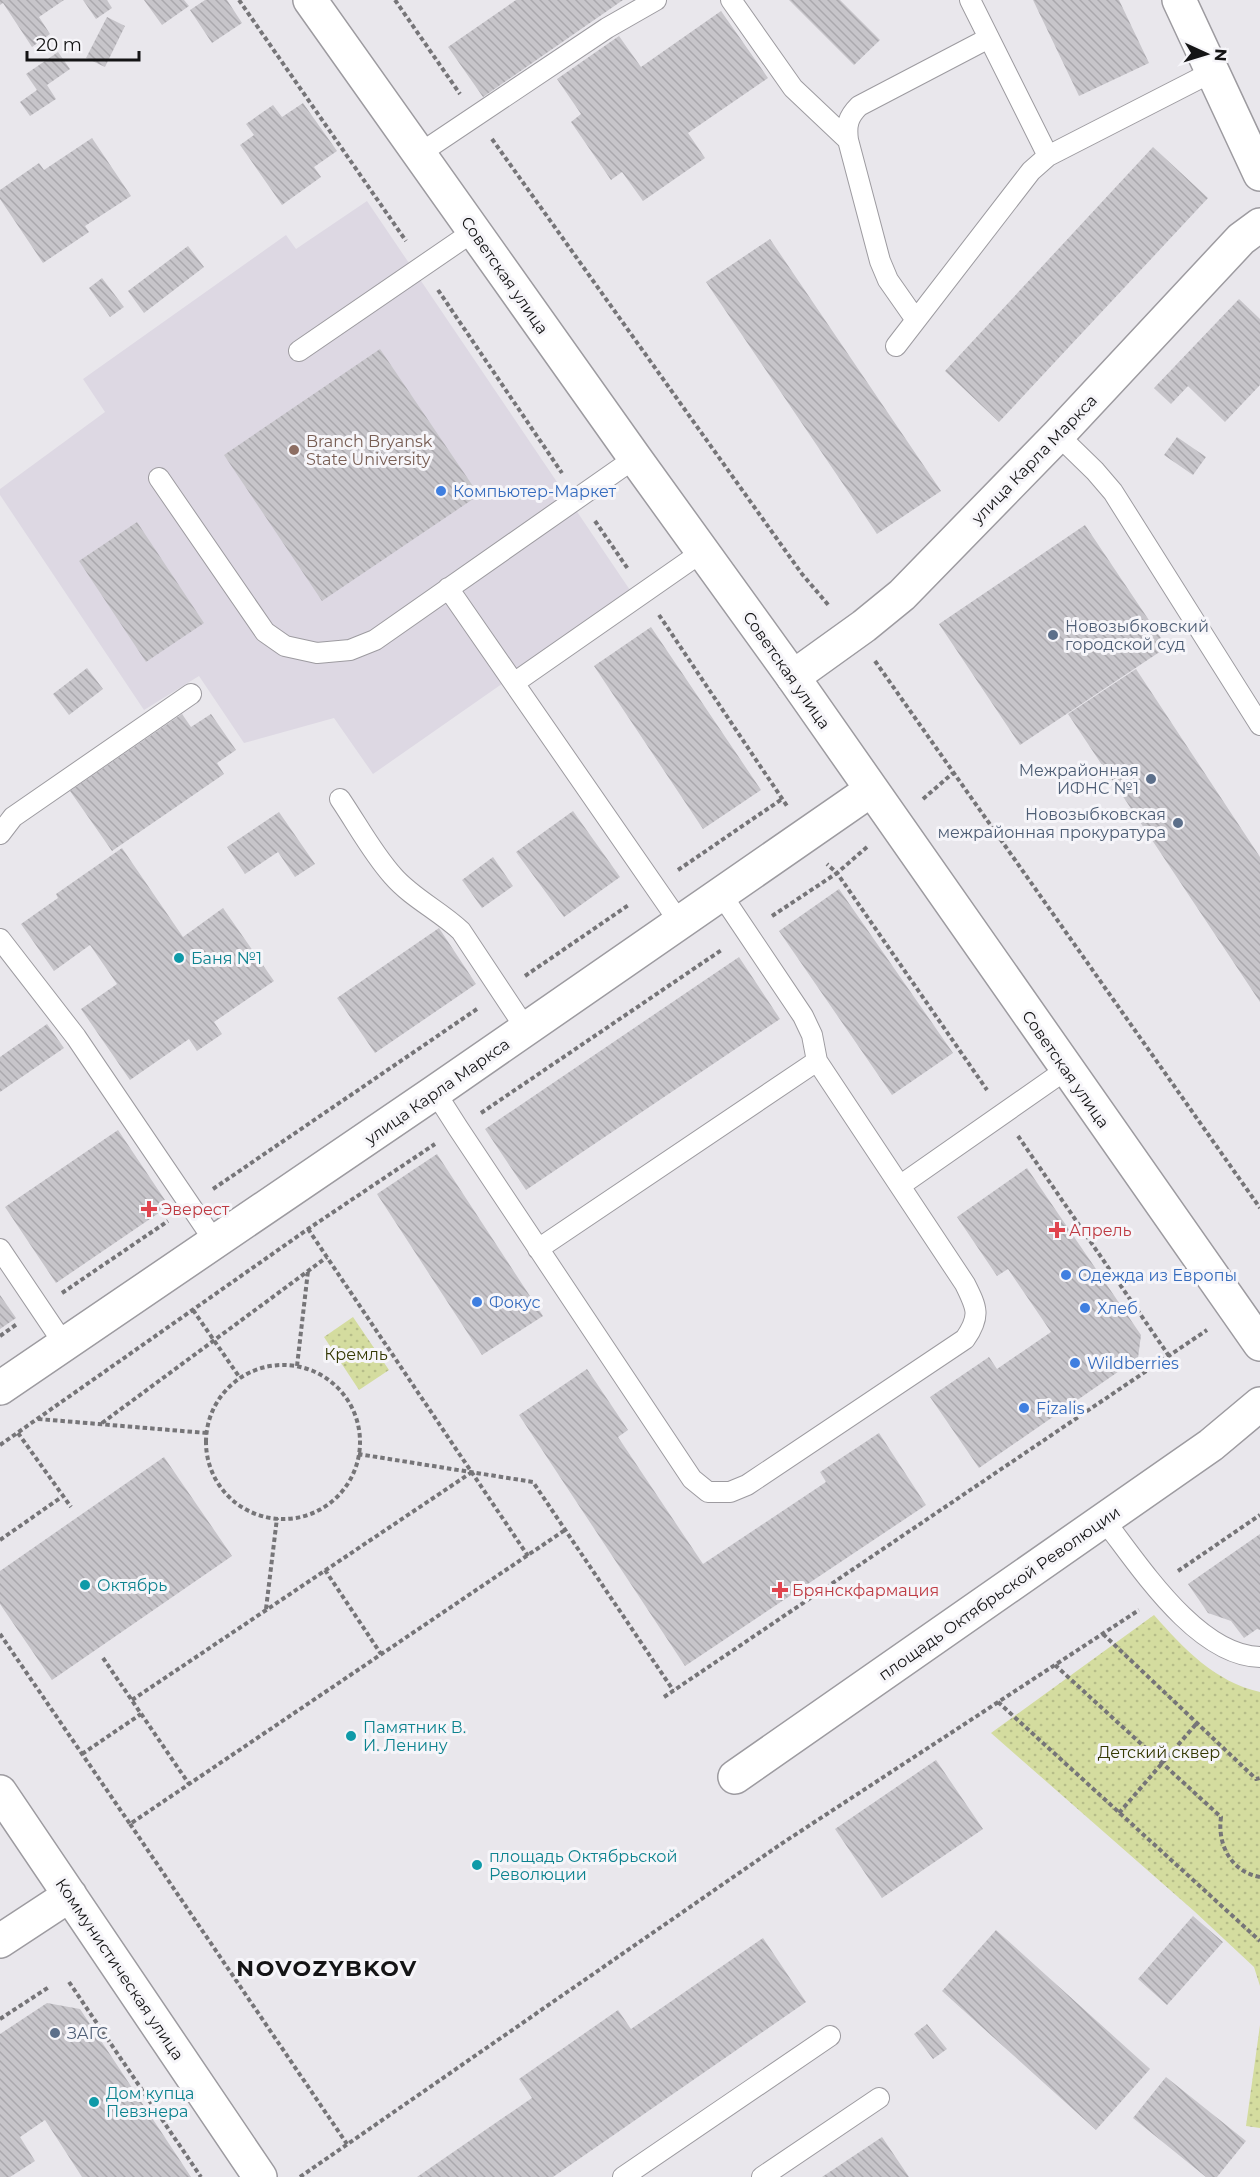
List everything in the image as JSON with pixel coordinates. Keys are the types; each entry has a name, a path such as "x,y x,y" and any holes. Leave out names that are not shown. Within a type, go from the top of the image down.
{"street":[{"name":"Советская улица","path":"310,0 793,677 1260,1344"},
{"path":"1179,0 1260,174"},
{"name":"улица Карла Маркса","path":"793,677 902,595 1058,435 1241,239 1260,225"},
{"name":"улица Карла Маркса","path":"0,1388 435,1092 871,790"},
{"name":"площадь Октябрьской Революции","path":"735,1777 1211,1445 1260,1404"},
{"name":"Коммунистическая улица","path":"0,1792 260,2177"},
{"path":"0,1941 70,1895"}],"lane":[{"path":"419,154 607,28 656,0"},
{"path":"731,0 793,88 848,140"},
{"path":"970,0 1048,156"},
{"path":"916,320 888,280 880,261 846,126 851,115 859,106 989,38"},
{"path":"896,345 1031,171 1048,156 1212,72"},
{"path":"299,351 474,231"},
{"path":"1058,435 1113,492 1260,725"},
{"path":"159,477 265,632 285,646 317,653 350,650 375,640 635,458"},
{"path":"514,683 702,552"},
{"path":"448,588 680,922"},
{"path":"0,834 13,817 190,694"},
{"path":"340,799 392,875 405,888 461,931 526,1029"},
{"path":"435,1092 692,1479 708,1492 730,1492 747,1485 965,1339 975,1323 975,1303 965,1284 817,1061 812,1035 803,1016 721,894"},
{"path":"0,939 76,1037 215,1242"},
{"path":"538,1249 817,1061"},
{"path":"901,1185 1067,1069"},
{"path":"0,1249 64,1344"},
{"path":"1104,1520 1182,1617 1233,1652 1260,1657"},
{"path":"623,2177 830,2036"},
{"path":"762,2177 879,2098"}],"path":[{"path":"239,0 423,266 822,859 837,873 1169,1356"},
{"path":"395,0 802,574 878,665 1260,1208"},
{"path":"0,1445 308,1229 837,873 953,773"},
{"path":"0,1336 782,799"},
{"path":"308,1229 528,1556"},
{"path":"102,1423 327,1257"},
{"path":"297,1366 308,1271"},
{"path":"664,1697 1236,1310"},
{"path":"193,1311 240,1378"},
{"path":"273,1365 297,1366 314,1371 333,1382 346,1398 356,1417 359,1432 358,1454 350,1479 339,1495 324,1507 304,1516 277,1518 263,1516 243,1508 227,1495 214,1478 208,1457 207,1433 210,1416 220,1397 240,1378 253,1370 273,1365"},
{"path":"38,1419 207,1433"},
{"path":"18,1433 71,1507"},
{"path":"358,1454 533,1482 673,1690"},
{"path":"132,1700 472,1472"},
{"path":"0,1540 63,1496"},
{"path":"300,2177 781,1844 1138,1612 1177,1572 1260,1515"},
{"path":"266,1609 277,1518"},
{"path":"130,1824 565,1530"},
{"path":"325,1570 381,1654"},
{"path":"0,1634 347,2144"},
{"path":"1103,1634 1256,1779 1260,1778"},
{"path":"103,1658 189,1784"},
{"path":"1055,1665 1221,1817 1221,1840 1228,1856 1248,1874 1260,1877"},
{"path":"998,1702 1260,1941"},
{"path":"82,1754 141,1714"},
{"path":"1119,1813 1197,1723"},
{"path":"69,1982 201,2177"},
{"path":"0,2019 49,1987"}],"shaded area":[{"name":"Branch Bryansk State University","path":"367,201 632,593 373,774 334,718 244,743 199,676 144,710 0,495 0,489 105,412 83,379 286,235 296,249"}],"green space":[{"name":"Кремль","path":"353,1317 389,1370 359,1390 324,1337"},
{"name":"Детский сквер","path":"1154,1615 1176,1640 1214,1672 1260,1692 1260,1986 1254,1967 1194,1911 991,1733"},
{"path":"1260,2025 1260,2128 1246,2126"}],"building":[{"path":"0,0 64,0 39,17 50,34 32,47 3,3 0,5"},
{"path":"83,0 107,0 112,8 96,19"},
{"path":"144,0 184,0 189,6 162,25"},
{"path":"205,0 227,0 242,23 212,43 190,10"},
{"path":"516,0 623,0 483,97 448,47"},
{"path":"789,0 840,0 880,40 854,65"},
{"path":"1033,0 1119,0 1149,63 1079,96"},
{"path":"721,11 768,78 688,133 705,158 643,201 622,172 611,180 571,122 581,114 557,79 619,36 641,67"},
{"path":"107,17 125,26 105,67 86,58"},
{"path":"58,52 70,69 47,85 56,99 30,116 20,102 37,90 26,74"},
{"path":"303,103 337,151 314,167 321,177 282,205 240,145 254,135 246,124 273,105 282,117"},
{"path":"92,138 131,196 85,226 89,232 43,263 0,199 0,190 39,163 44,170"},
{"path":"1153,147 1208,198 999,422 945,371"},
{"path":"770,239 941,491 877,534 706,282"},
{"path":"188,246 204,267 144,313 128,291"},
{"path":"102,278 124,307 110,317 89,288"},
{"path":"1239,299 1260,319 1260,385 1225,422 1188,386 1171,404 1154,388"},
{"path":"380,349 479,495 322,601 224,455"},
{"path":"1177,437 1206,457 1193,475 1164,455"},
{"path":"137,522 204,623 146,662 79,561"},
{"name":"Новозыбковский городской суд","path":"1085,525 1167,647 1020,745 939,624"},
{"path":"651,627 761,790 703,829 594,666"},
{"path":"87,668 103,689 69,715 53,694"},
{"path":"1136,669 1260,857 1260,1002 1068,714"},
{"path":"182,714 191,727 211,714 236,750 217,763 224,774 112,851 70,791"},
{"path":"573,811 620,877 564,917 516,852"},
{"path":"279,812 315,864 295,877 278,852 245,874 227,847"},
{"name":"Баня №1","path":"122,848 183,937 223,908 274,981 214,1022 222,1034 197,1051 189,1039 130,1080 81,1009 117,984 90,945 54,971 21,924 58,898 56,894"},
{"path":"493,857 513,886 482,908 462,880"},
{"path":"839,889 953,1053 892,1095 779,931"},
{"path":"439,928 476,984 375,1053 337,998"},
{"path":"739,957 780,1019 526,1190 485,1129"},
{"path":"47,1024 64,1048 0,1092 0,1057"},
{"path":"118,1130 169,1206 56,1283 5,1207"},
{"path":"437,1154 543,1316 482,1355 377,1194"},
{"path":"1027,1168 1141,1335 1138,1358 979,1468 930,1397 989,1357 997,1369 1051,1332 1008,1269 997,1276 957,1217"},
{"path":"0,1295 16,1318 0,1329"},
{"path":"587,1369 628,1430 618,1437 703,1564 826,1482 820,1472 879,1433 926,1505 685,1666 519,1415"},
{"path":"164,1457 232,1556 52,1680 0,1604 0,1571"},
{"path":"1260,1534 1260,1630 1257,1629 1244,1638 1231,1621 1208,1613 1188,1584"},
{"path":"936,1760 983,1829 882,1898 835,1829"},
{"path":"1193,1916 1223,1942 1167,2005 1138,1979"},
{"path":"996,1930 1150,2069 1096,2130 942,1991"},
{"path":"763,1938 806,2002 553,2177 417,2177 532,2098 519,2079 618,2010 631,2029"},
{"path":"47,2003 80,2009 191,2177 82,2177 45,2120 20,2137 35,2161 10,2177 0,2177 0,2034"},
{"path":"927,2024 947,2049 933,2059 914,2034"},
{"path":"1166,2077 1246,2141 1217,2177 1206,2177 1133,2118"},
{"path":"882,2137 909,2177 822,2177"}],"place":[{"name":"Branch Bryansk State University","path":"294,450"},
{"name":"Компьютер-Маркет","path":"441,491"},
{"name":"Новозыбковский городской суд","path":"1053,635"},
{"name":"Межрайонная ИФНС №1","path":"1151,779"},
{"name":"Новозыбковская межрайонная прокуратура","path":"1178,823"},
{"name":"Баня №1","path":"179,958"},
{"name":"Эверест","path":"149,1209"},
{"name":"Апрель","path":"1057,1230"},
{"name":"Одежда из Европы","path":"1066,1275"},
{"name":"Фокус","path":"477,1302"},
{"name":"Хлеб","path":"1085,1308"},
{"name":"Wildberries","path":"1075,1363"},
{"name":"Fizalis","path":"1024,1408"},
{"name":"Октябрь","path":"85,1585"},
{"name":"Брянскфармация","path":"780,1590"},
{"name":"Памятник В. И. Ленину","path":"351,1736"},
{"name":"площадь Октябрьской Революции","path":"477,1865"},
{"name":"ЗАГС","path":"55,2033"},
{"name":"Дом купца Певзнера","path":"94,2102"}],"district":[{"name":"NOVOZYBKOV","path":"327,1968"}]}
